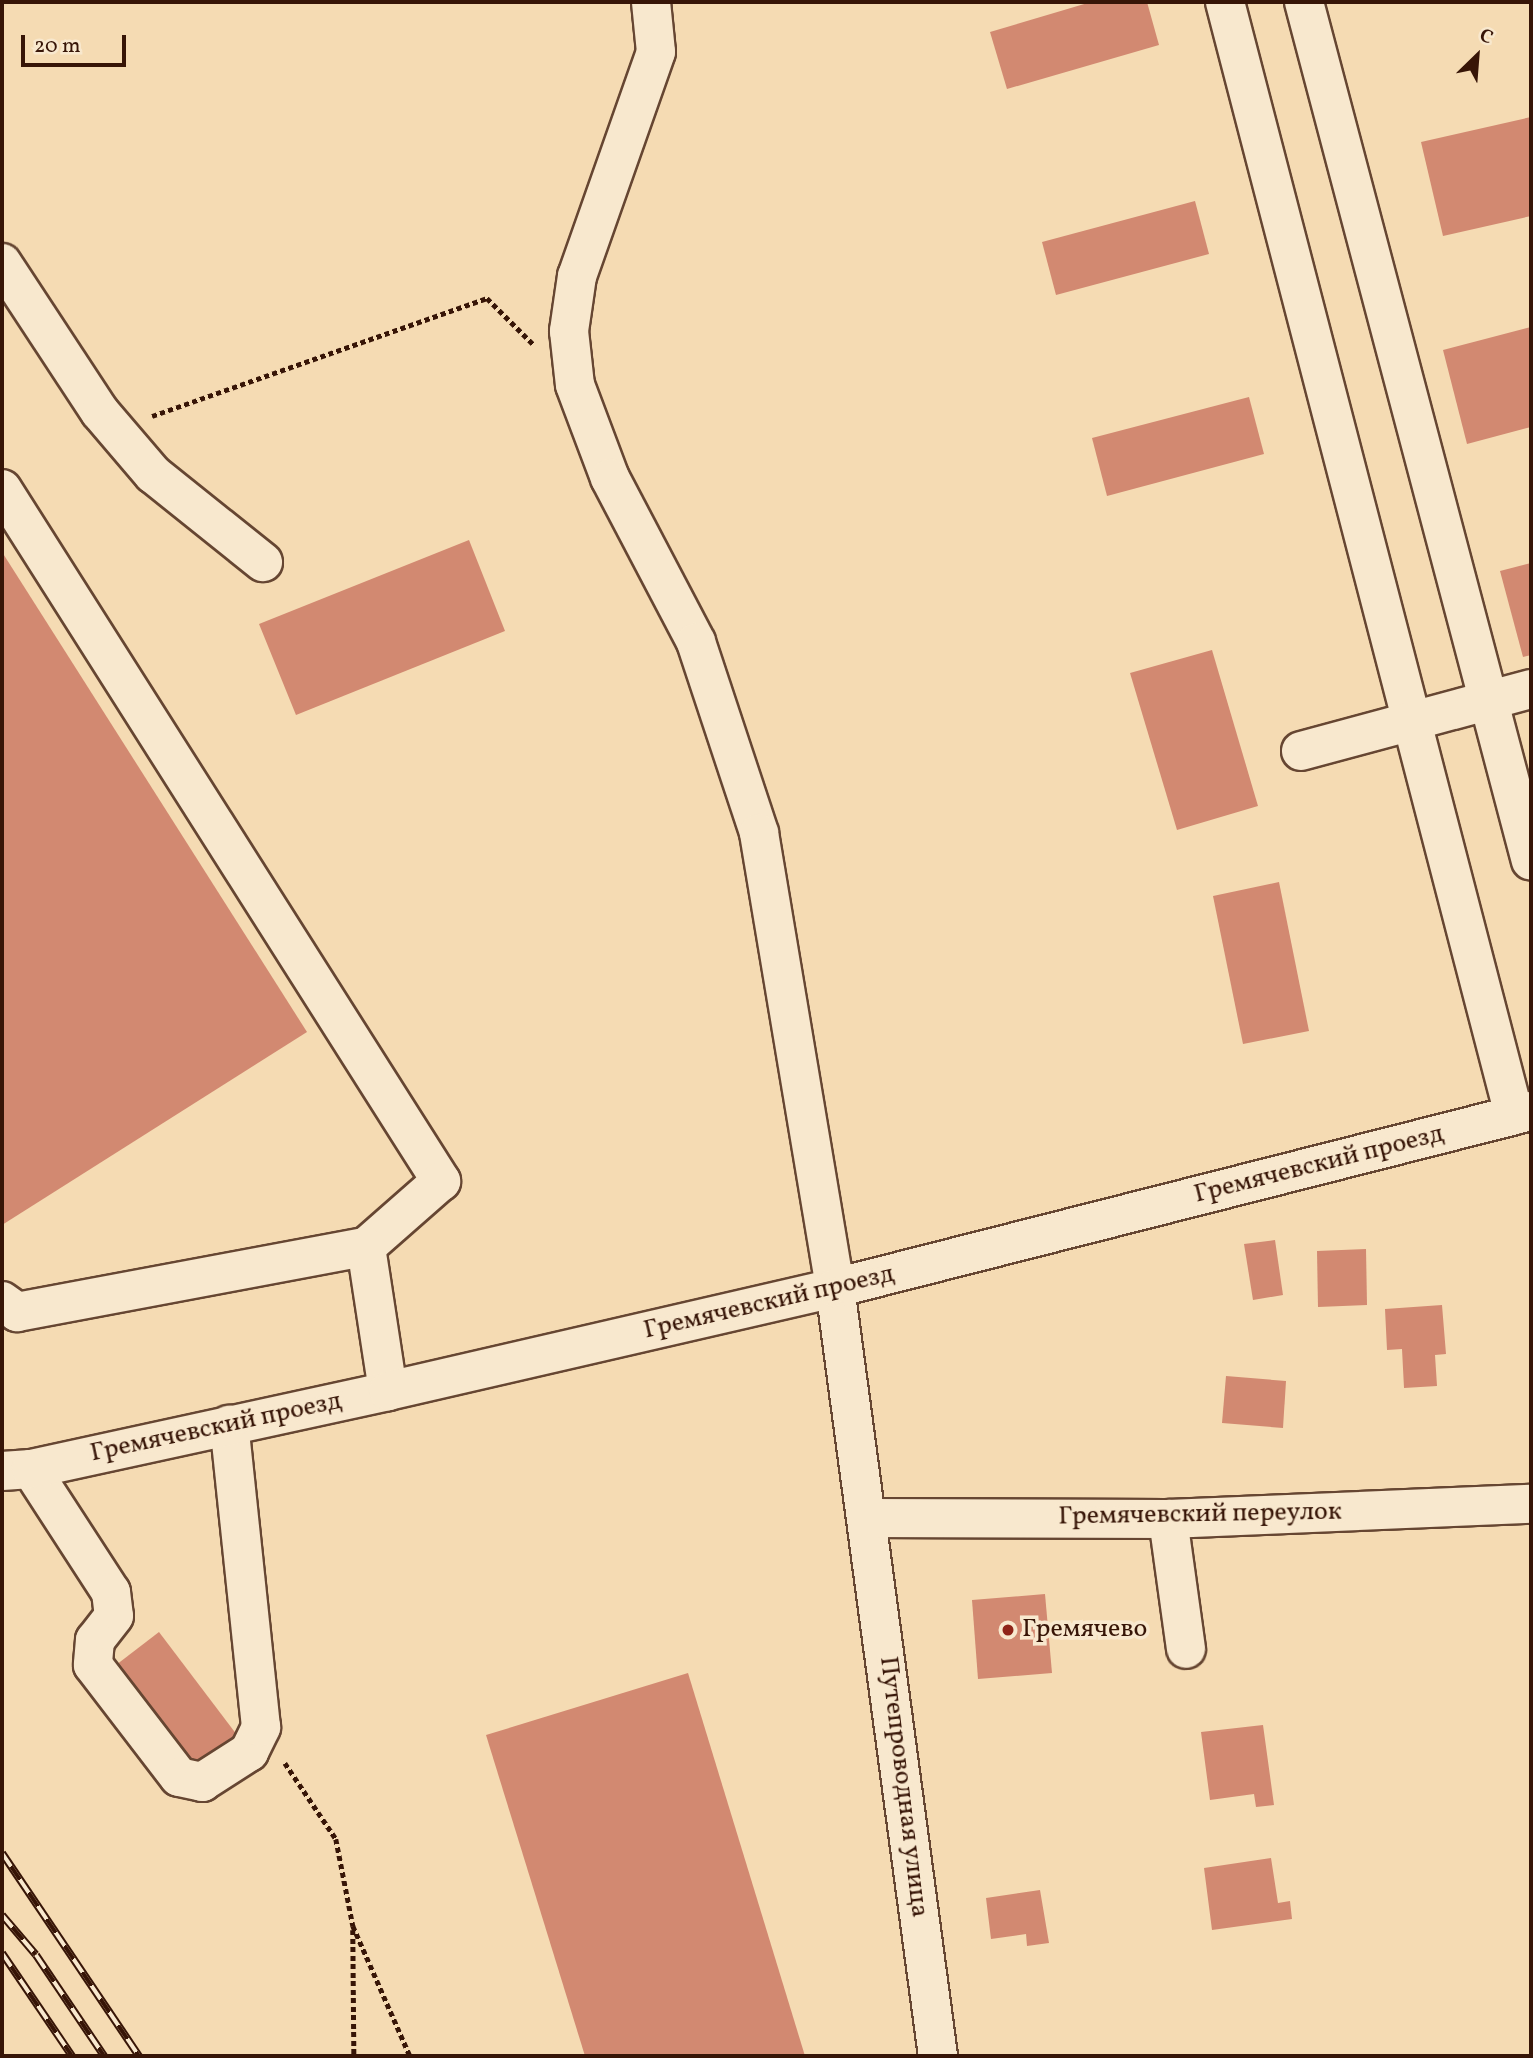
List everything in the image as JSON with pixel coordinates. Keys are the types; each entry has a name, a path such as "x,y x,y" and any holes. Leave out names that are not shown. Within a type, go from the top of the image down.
{"street":[{"name":"Путепроводная улица","path":"651,2 656,52 577,276 569,331 575,385 610,478 696,642 759,833 835,1288 868,1518 938,2056"},
{"path":"1224,2 1409,722 1490,1009 1523,1113"},
{"path":"1304,2 1531,861"},
{"path":"2,263 115,429 153,474 263,562"},
{"path":"2,489 441,1181 366,1247 17,1312 2,1301"},
{"path":"1301,751 1531,689"},
{"name":"Гремячевский проезд","path":"16,1470 388,1391 835,1288 1523,1113"},
{"path":"366,1247 388,1391"},
{"path":"16,1470 111,1592 114,1616 95,1640 93,1665 180,1777 202,1782 249,1752 261,1727 229,1425"},
{"name":"Гремячевский переулок","path":"868,1518 1168,1519 1531,1504"},
{"path":"1168,1519 1186,1649"}],"path":[{"path":"115,429 487,298 536,346"},
{"path":"261,1727 336,1839 353,1926 354,2056"},
{"path":"353,1926 410,2056"}],"building":[{"path":"1091,2 1147,2 1159,45 1007,89 990,32"},
{"path":"1531,117 1531,216 1443,236 1421,142"},
{"path":"1195,201 1209,254 1056,295 1042,242"},
{"path":"1531,327 1531,427 1467,444 1443,350"},
{"path":"1249,397 1264,454 1107,496 1092,438"},
{"path":"469,540 505,631 296,715 259,624"},
{"path":"2,552 307,1032 2,1225"},
{"path":"1531,563 1531,655 1523,657 1500,571"},
{"path":"1212,650 1258,806 1177,830 1130,673"},
{"path":"1279,882 1309,1031 1243,1044 1213,896"},
{"path":"1275,1240 1283,1295 1253,1300 1244,1244"},
{"path":"1366,1249 1367,1305 1318,1307 1317,1251"},
{"path":"1442,1305 1446,1354 1435,1355 1437,1386 1404,1388 1402,1349 1387,1350 1385,1309"},
{"path":"1226,1376 1286,1381 1283,1428 1222,1423"},
{"path":"1045,1594 1052,1673 978,1679 972,1600"},
{"path":"159,1632 237,1735 193,1768 116,1665"},
{"path":"688,1673 805,2056 585,2056 486,1735"},
{"path":"1263,1725 1274,1805 1256,1807 1254,1794 1210,1800 1201,1732"},
{"path":"1271,1858 1278,1903 1290,1901 1292,1919 1212,1930 1204,1868"},
{"path":"1040,1890 1049,1943 1027,1946 1026,1934 991,1939 986,1898"}],"railway":[{"path":"2,1853 139,2056"},
{"path":"2,1915 36,1955 104,2056"},
{"path":"2,1953 72,2056"}],"place":[{"name":"Гремячево","path":"1008,1630"}]}
